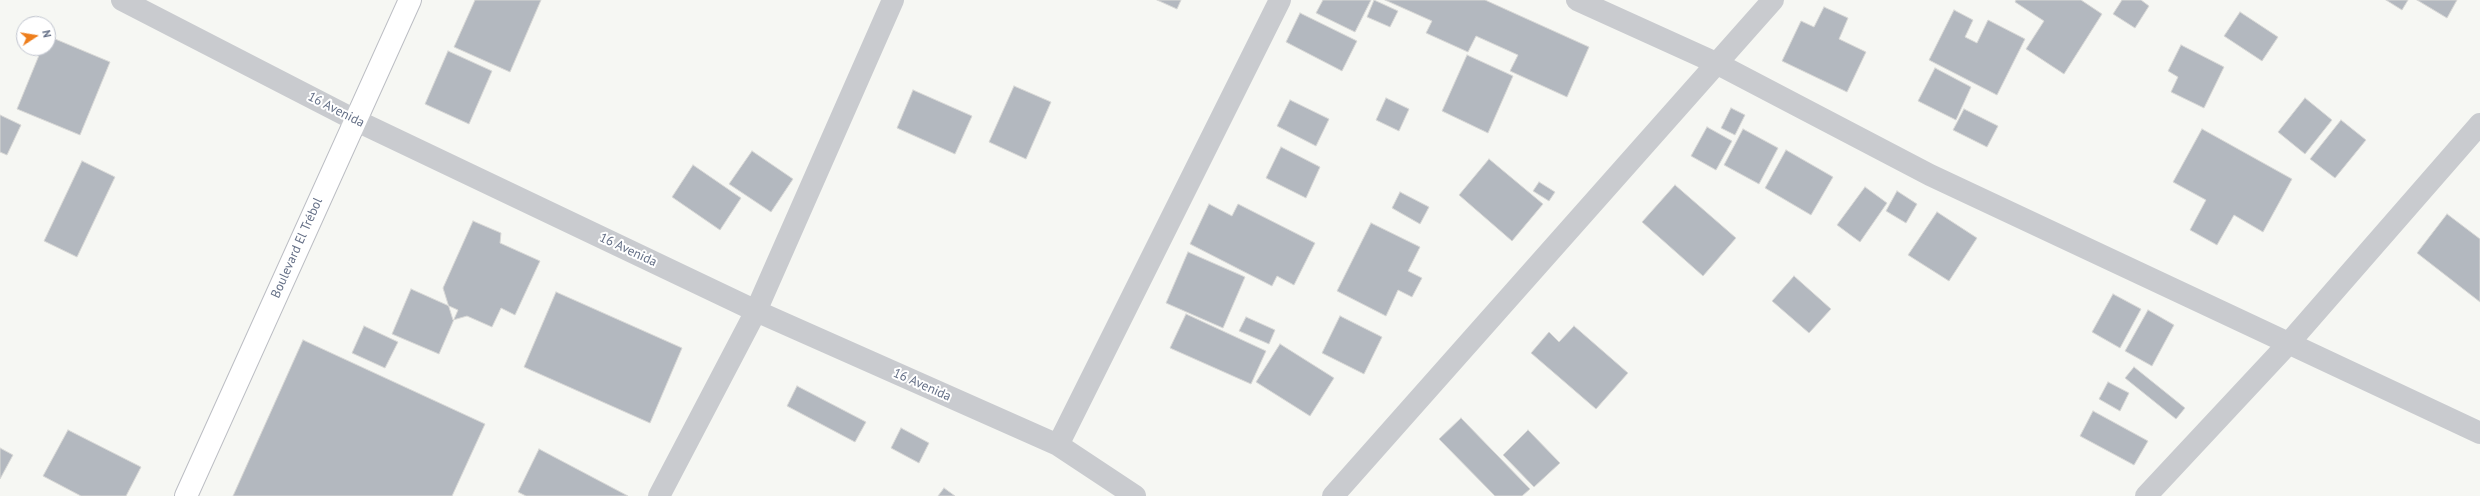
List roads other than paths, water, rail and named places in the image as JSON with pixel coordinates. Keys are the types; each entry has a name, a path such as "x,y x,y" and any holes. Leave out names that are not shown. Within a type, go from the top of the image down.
{"main road":[{"name":"Boulevard El Trébol","path":"186,496 410,0"}],"street":[{"name":"16 Avenida","path":"122,0 355,120 756,311 1058,445 1135,496"},
{"path":"659,496 756,311 893,0"},
{"path":"1058,445 1280,0"},
{"path":"1577,0 1716,62 1930,175 2480,433"},
{"path":"1333,496 1716,62 1773,0"},
{"path":"2146,496 2288,344 2480,124"}]}
